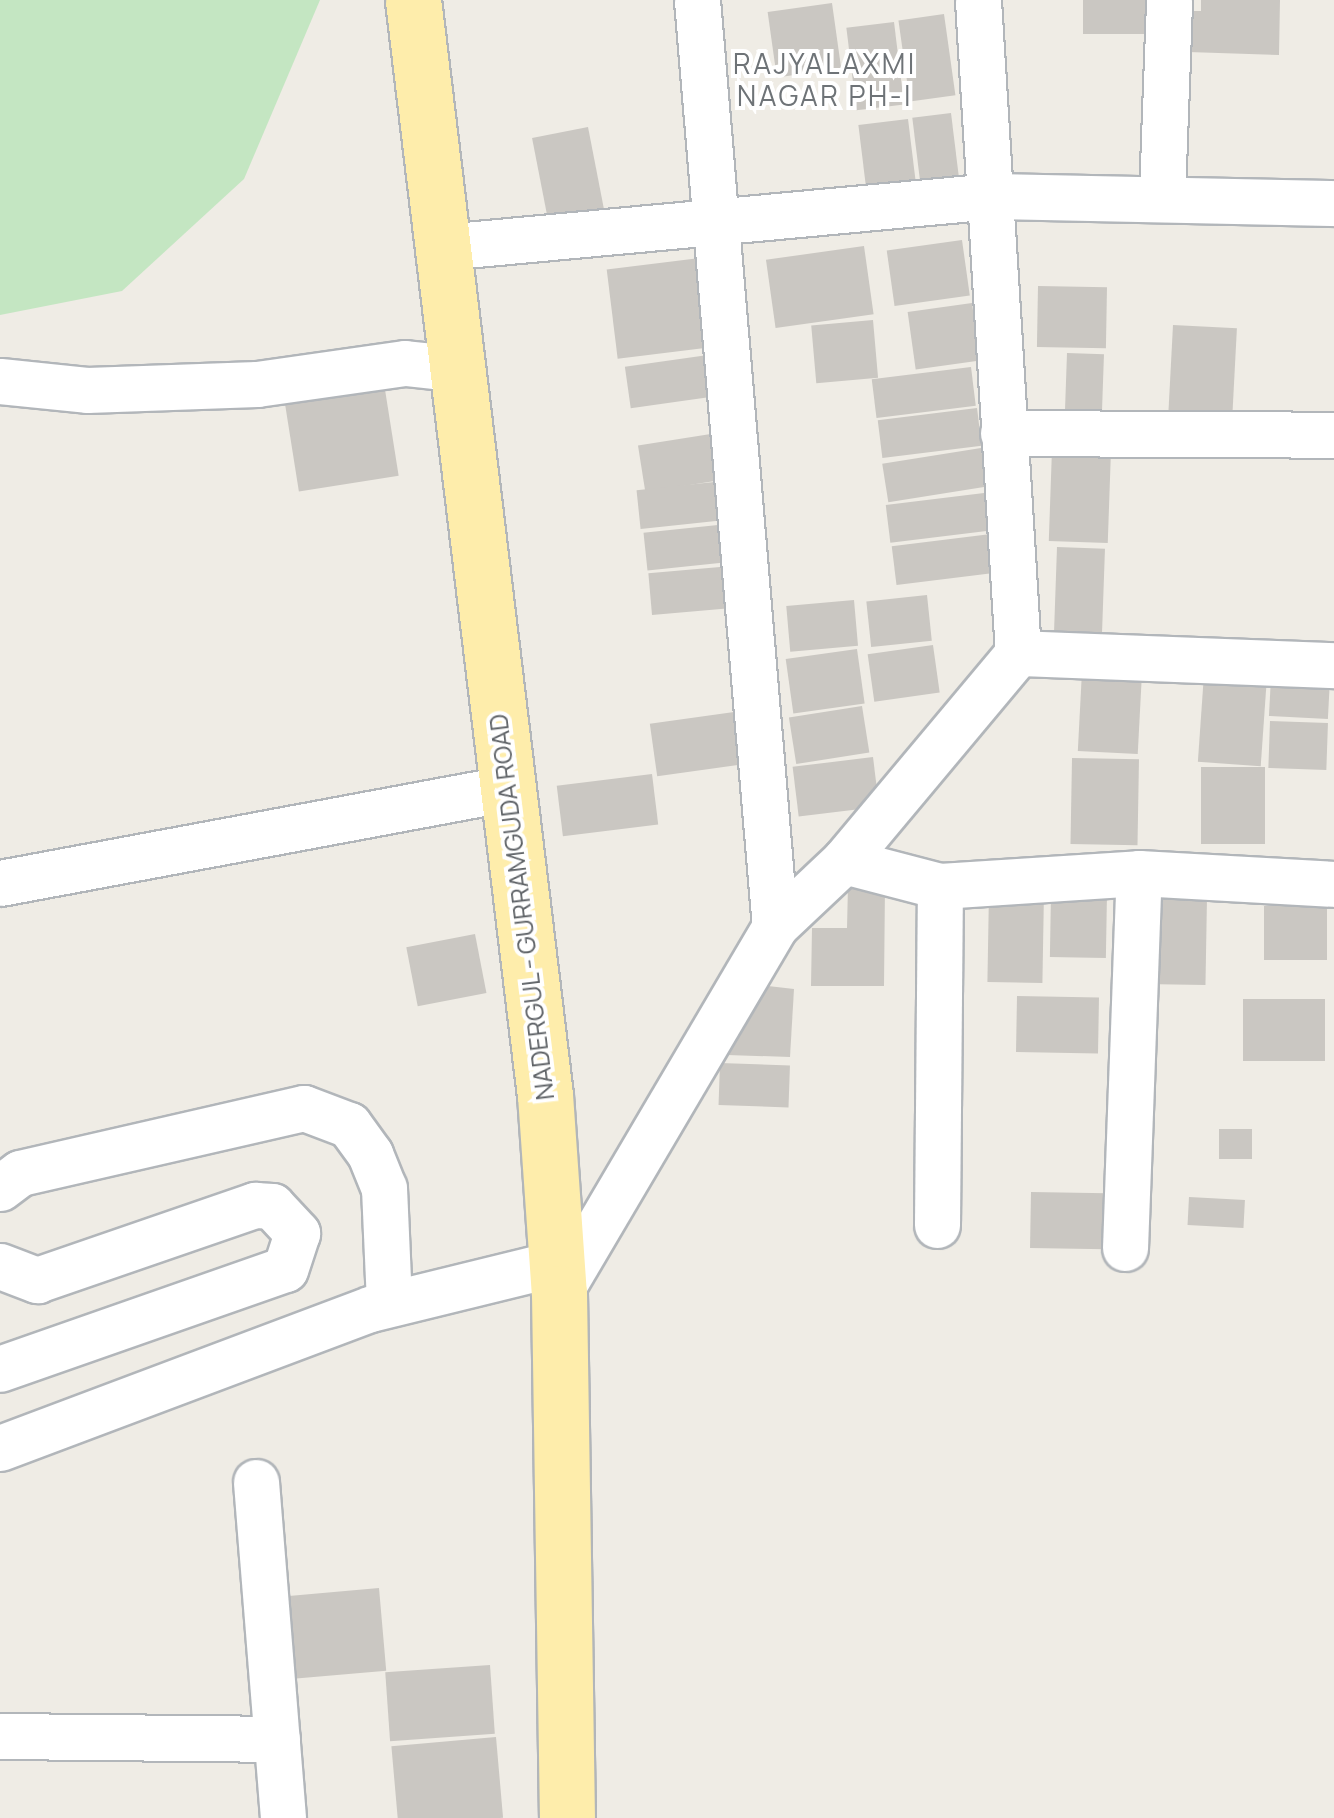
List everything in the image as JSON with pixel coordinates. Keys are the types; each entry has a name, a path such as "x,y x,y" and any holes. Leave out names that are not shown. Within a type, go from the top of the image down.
{"main road":[{"name":"NADERGUL - GURRAMGUDA ROAD","path":"413,0 444,247 451,368 509,788 558,1278 567,1818"}],"street":[{"path":"696,0 774,926"},
{"path":"0,1448 389,1303 558,1278 774,926 844,861 1018,653 1003,433 994,196 978,0"},
{"path":"1162,194 1169,0"},
{"path":"444,247 994,196 1162,194 1334,203"},
{"path":"0,381 87,390 258,384 404,364 451,368"},
{"path":"1003,433 1334,435"},
{"path":"1018,653 1334,665"},
{"path":"0,882 509,788"},
{"path":"844,861 940,886 1139,873 1334,884"},
{"path":"1125,1248 1139,873"},
{"path":"937,1225 940,886"},
{"path":"0,1188 20,1172 304,1108 350,1125 370,1154 384,1188 389,1303"},
{"path":"0,1266 37,1280 255,1205 288,1216 297,1233 286,1269 0,1369"},
{"path":"256,1482 283,1818"},
{"path":"0,1736 276,1739"}],"green space":[{"path":"0,0 320,0 244,179 122,291 0,315"}],"building":[{"path":"1083,0 1151,0 1151,34 1083,34"},
{"path":"1201,0 1280,0 1279,55 1188,52 1190,11 1201,11"},
{"path":"832,3 841,68 777,77 768,12"},
{"path":"944,14 955,95 910,102 898,20"},
{"path":"894,22 904,104 856,110 846,28"},
{"path":"951,113 959,180 921,185 912,118"},
{"path":"908,119 916,183 866,189 858,125"},
{"path":"588,127 604,208 548,219 532,138"},
{"path":"962,240 970,295 895,306 887,251"},
{"path":"864,246 874,314 776,328 766,260"},
{"path":"700,258 711,347 618,359 607,269"},
{"path":"1038,286 1107,287 1106,348 1037,347"},
{"path":"972,303 980,360 916,369 908,312"},
{"path":"873,320 878,378 816,383 811,325"},
{"path":"1173,325 1237,328 1232,421 1168,418"},
{"path":"1067,353 1104,354 1102,416 1065,415"},
{"path":"715,354 721,396 631,408 625,367"},
{"path":"971,367 976,406 876,418 872,379"},
{"path":"383,377 399,476 299,492 283,393"},
{"path":"977,408 982,446 882,458 878,420"},
{"path":"717,433 724,479 645,492 638,446"},
{"path":"981,448 987,487 888,502 882,464"},
{"path":"1052,449 1111,451 1108,543 1049,541"},
{"path":"733,480 737,519 641,529 637,490"},
{"path":"984,493 989,531 890,543 886,505"},
{"path":"737,523 741,561 647,571 644,533"},
{"path":"991,534 996,573 896,585 892,546"},
{"path":"1057,547 1105,549 1102,633 1054,631"},
{"path":"743,565 747,607 652,615 648,573"},
{"path":"927,595 932,641 871,647 866,601"},
{"path":"854,600 858,646 790,652 786,606"},
{"path":"933,645 940,693 874,702 868,654"},
{"path":"857,649 865,703 793,713 786,659"},
{"path":"1082,671 1142,674 1138,754 1078,751"},
{"path":"1204,674 1267,678 1261,766 1198,762"},
{"path":"1271,677 1330,680 1328,719 1269,716"},
{"path":"862,706 869,752 796,764 789,718"},
{"path":"734,712 741,764 657,776 650,724"},
{"path":"1270,721 1328,723 1326,770 1268,768"},
{"path":"873,757 879,807 799,816 793,767"},
{"path":"1072,758 1139,759 1137,845 1070,844"},
{"path":"1201,767 1265,767 1265,844 1201,844"},
{"path":"652,774 658,825 563,836 557,786"},
{"path":"848,885 885,885 884,986 811,986 812,928 847,928"},
{"path":"989,891 1044,892 1042,983 987,982"},
{"path":"1051,893 1107,894 1106,958 1050,957"},
{"path":"1145,897 1207,898 1205,985 1143,984"},
{"path":"1264,906 1327,906 1327,960 1264,960"},
{"path":"475,934 486,993 418,1006 406,947"},
{"path":"768,986 794,989 790,1057 727,1055"},
{"path":"1017,996 1099,997 1098,1053 1016,1052"},
{"path":"1243,999 1325,999 1325,1061 1243,1061"},
{"path":"720,1063 790,1065 788,1107 719,1105"},
{"path":"1219,1129 1252,1129 1252,1159 1219,1159"},
{"path":"1031,1192 1107,1193 1106,1249 1030,1248"},
{"path":"1189,1197 1245,1200 1243,1228 1188,1225"},
{"path":"379,1588 386,1671 288,1679 280,1597"},
{"path":"490,1665 495,1734 390,1741 385,1672"},
{"path":"496,1737 503,1818 398,1818 391,1746"}],"district":[{"name":"RAJYALAXMI NAGAR PH-I","path":"825,79"}]}
